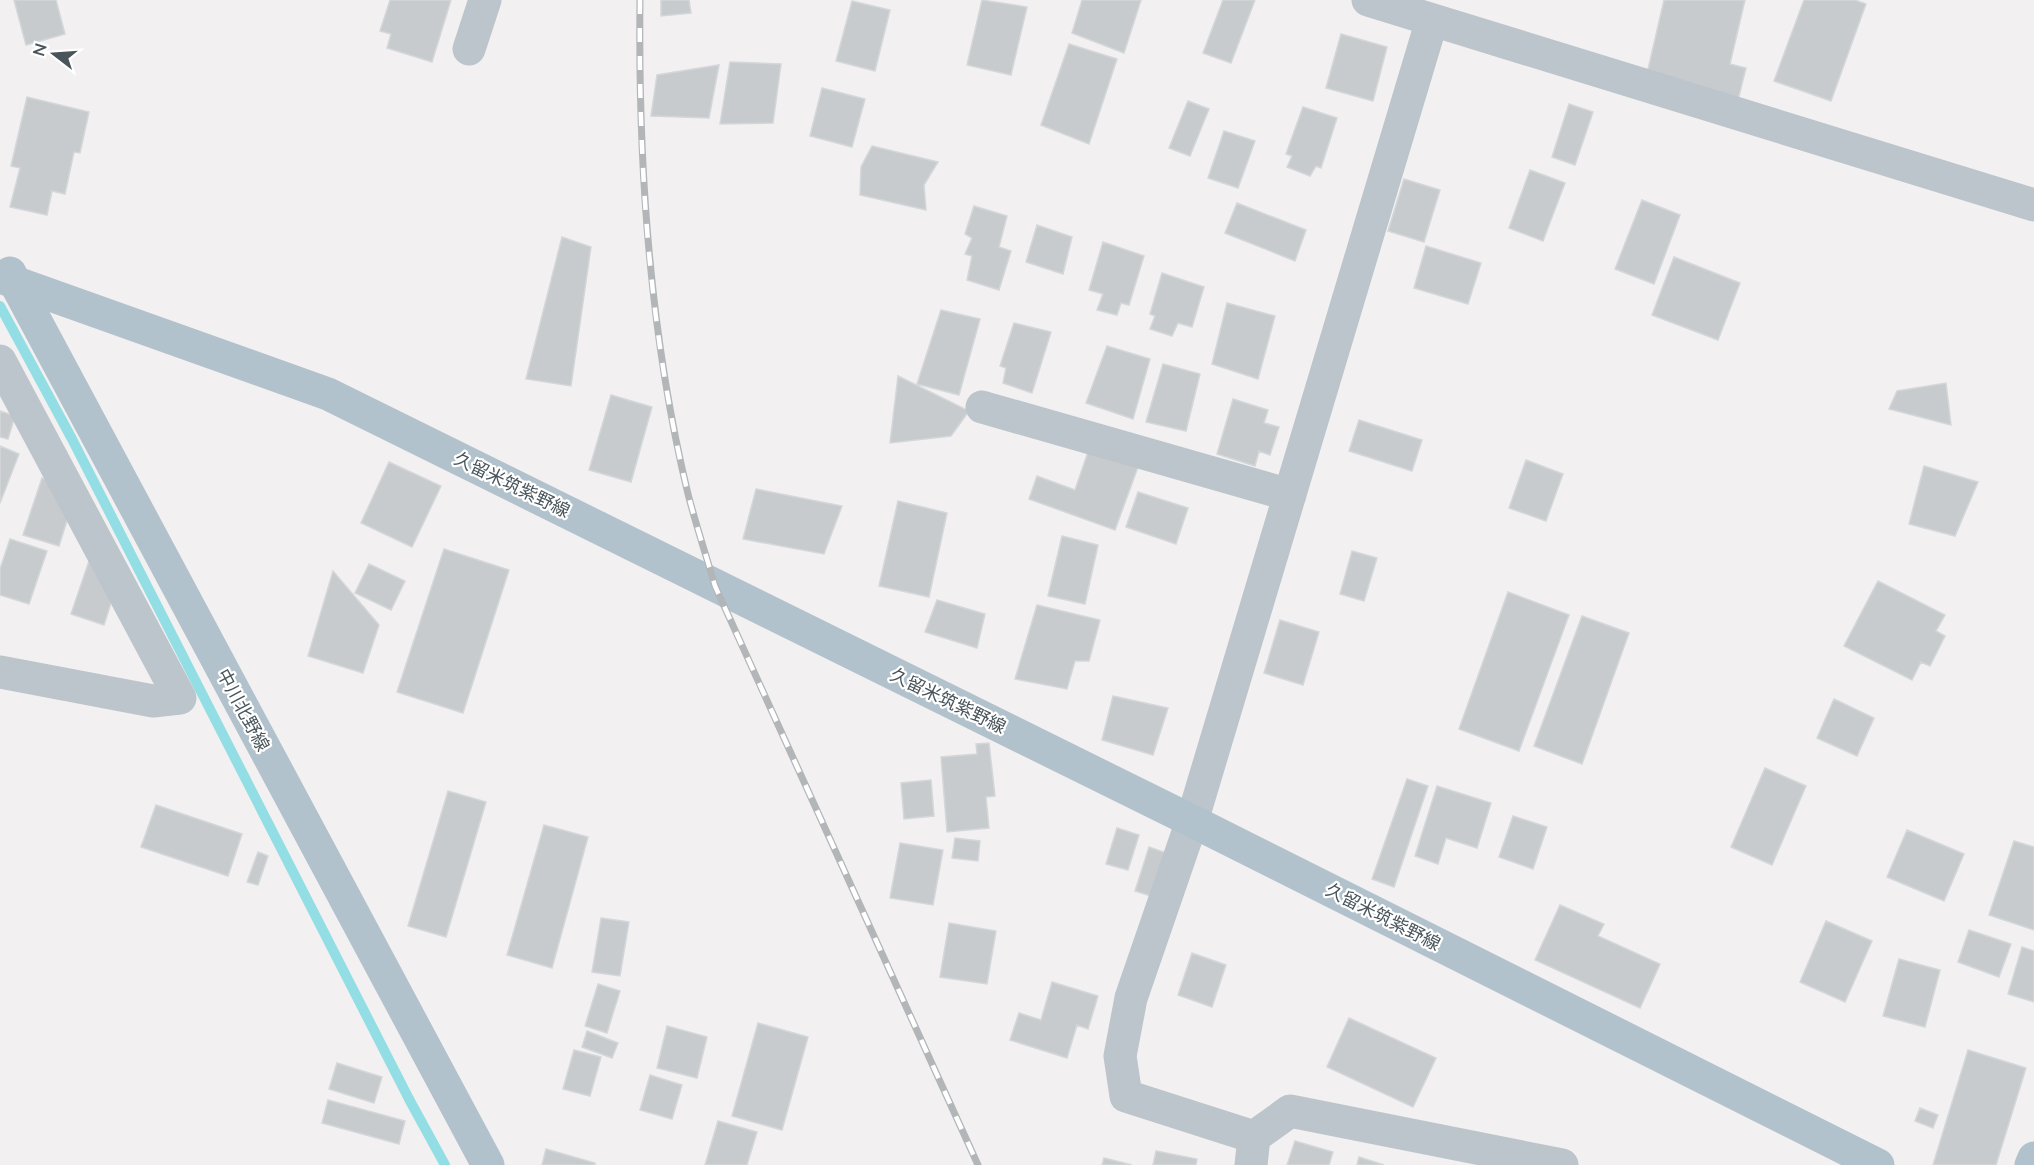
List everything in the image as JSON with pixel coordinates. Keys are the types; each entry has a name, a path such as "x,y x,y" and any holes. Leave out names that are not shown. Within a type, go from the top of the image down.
{"main road":[{"name":"久留米筑紫野線","path":"5,271 328,394 1192,821 1878,1165"},
{"name":"中川北野線","path":"5,271 488,1165"},
{"path":"2031,1165 2034,1158"}],"street":[{"path":"469,49 485,0"},
{"path":"1368,0 2034,205"},
{"path":"1432,20 1192,821 1131,998 1120,1056 1126,1096 1252,1151 1290,1110 1562,1165"},
{"path":"0,361 180,698 153,701 0,672"},
{"path":"982,407 1290,495"}],"building":[{"path":"14,0 56,0 65,34 26,45"},
{"path":"390,0 451,0 432,62 387,48 391,34 380,31"},
{"path":"661,0 689,0 691,13 661,16"},
{"path":"982,0 1027,7 1011,75 967,65"},
{"path":"1082,0 1141,0 1124,53 1072,33"},
{"path":"1223,0 1255,0 1231,63 1203,53"},
{"path":"1664,0 1745,0 1730,64 1746,68 1738,100 1646,78"},
{"path":"1804,0 1855,0 1866,4 1831,101 1774,81"},
{"path":"852,1 890,10 875,71 836,61"},
{"path":"1341,34 1387,47 1373,101 1326,88"},
{"path":"1069,44 1117,59 1089,144 1041,125"},
{"path":"730,62 781,64 773,123 720,124"},
{"path":"719,65 709,118 651,116 657,75"},
{"path":"822,88 865,99 852,147 810,136"},
{"path":"27,97 89,112 80,153 74,152 65,194 52,191 47,215 10,207 20,168 11,166"},
{"path":"1188,101 1209,109 1190,156 1169,148"},
{"path":"1569,104 1593,112 1575,165 1552,157"},
{"path":"1303,107 1337,118 1321,168 1316,166 1310,176 1287,167 1292,156 1286,154"},
{"path":"1224,131 1255,141 1238,188 1208,178"},
{"path":"872,146 938,162 924,185 926,210 860,195 861,167"},
{"path":"1530,170 1565,183 1543,241 1509,228"},
{"path":"1404,179 1440,190 1424,242 1388,231"},
{"path":"1642,200 1680,215 1654,284 1615,269"},
{"path":"1237,203 1306,230 1295,261 1225,233"},
{"path":"974,206 1007,216 999,247 1011,251 999,290 967,280 972,256 965,254 972,238 965,234"},
{"path":"1037,225 1072,237 1063,274 1026,262"},
{"path":"562,237 591,247 571,386 526,379"},
{"path":"1103,242 1144,256 1129,305 1121,303 1117,315 1097,310 1103,294 1089,290"},
{"path":"1426,246 1481,263 1468,304 1414,288"},
{"path":"1674,257 1740,283 1718,340 1652,315"},
{"path":"1162,273 1204,287 1192,327 1178,323 1172,336 1150,329 1155,316 1150,314"},
{"path":"1227,303 1275,316 1258,379 1212,364"},
{"path":"941,310 980,319 959,395 917,384"},
{"path":"1014,323 1051,332 1032,393 1003,383 1006,368 1000,366"},
{"path":"1107,346 1150,359 1133,419 1086,403"},
{"path":"1163,364 1200,374 1186,431 1146,422"},
{"path":"898,376 969,411 951,436 890,443"},
{"path":"1946,383 1951,425 1889,409 1897,391"},
{"path":"611,395 652,407 631,482 589,470"},
{"path":"1233,399 1268,410 1264,423 1279,427 1270,455 1259,451 1255,466 1217,454"},
{"path":"0,411 15,416 8,439 0,437"},
{"path":"1359,420 1422,440 1412,471 1349,451"},
{"path":"0,446 19,454 0,503"},
{"path":"1089,449 1138,467 1115,530 1029,499 1037,476 1075,490"},
{"path":"1526,460 1563,474 1546,521 1509,508"},
{"path":"389,462 441,486 412,547 361,523"},
{"path":"1924,466 1978,482 1955,536 1909,524"},
{"path":"42,478 77,489 59,546 23,535"},
{"path":"756,489 842,506 824,554 743,539"},
{"path":"1138,492 1188,508 1176,544 1126,527"},
{"path":"898,501 947,513 929,597 879,586"},
{"path":"1062,536 1098,545 1085,604 1048,596"},
{"path":"10,539 47,551 29,604 0,595 0,569"},
{"path":"444,549 509,570 463,713 397,692"},
{"path":"1352,551 1377,558 1364,601 1340,594"},
{"path":"89,561 121,572 104,625 71,614"},
{"path":"369,564 405,581 391,610 355,593"},
{"path":"333,571 379,625 363,673 308,656"},
{"path":"1878,581 1945,615 1936,631 1945,636 1930,666 1921,662 1912,680 1844,646"},
{"path":"1508,592 1569,615 1519,751 1459,729"},
{"path":"937,600 985,614 977,648 925,632"},
{"path":"1037,605 1100,620 1089,661 1075,661 1067,689 1015,679"},
{"path":"1582,616 1629,633 1582,764 1534,746"},
{"path":"1280,620 1319,632 1303,685 1264,673"},
{"path":"1113,696 1168,708 1153,755 1102,740"},
{"path":"1834,699 1874,718 1857,756 1817,738"},
{"path":"989,743 995,796 986,797 989,828 947,832 941,757 977,754 976,744"},
{"path":"1765,768 1806,786 1772,865 1731,847"},
{"path":"1407,779 1428,786 1394,887 1372,879"},
{"path":"931,780 934,816 904,819 901,783"},
{"path":"1437,786 1491,803 1477,848 1446,838 1438,864 1415,856"},
{"path":"448,791 486,802 446,937 408,926"},
{"path":"156,805 242,834 228,876 141,847"},
{"path":"1513,816 1547,827 1533,869 1499,857"},
{"path":"544,825 588,837 552,968 507,955"},
{"path":"1117,828 1139,835 1128,870 1106,864"},
{"path":"1907,830 1964,854 1944,901 1887,877"},
{"path":"955,838 980,841 978,861 952,858"},
{"path":"2014,841 2034,847 2034,930 1989,915"},
{"path":"900,843 943,850 933,905 890,898"},
{"path":"1149,847 1175,856 1161,899 1135,891"},
{"path":"258,852 268,856 258,885 247,882"},
{"path":"1560,905 1604,924 1598,936 1660,964 1640,1008 1535,960"},
{"path":"601,918 629,922 620,976 592,972"},
{"path":"1826,921 1872,941 1845,1002 1800,982"},
{"path":"949,923 996,931 987,984 940,977"},
{"path":"1969,930 2011,944 1999,977 1958,962"},
{"path":"2022,947 2034,951 2034,1002 2008,994"},
{"path":"1192,953 1226,965 1212,1007 1178,995"},
{"path":"1899,959 1940,970 1925,1027 1883,1016"},
{"path":"1052,982 1098,996 1088,1029 1077,1025 1067,1058 1010,1040 1019,1013 1041,1020"},
{"path":"598,984 620,991 607,1033 585,1026"},
{"path":"1349,1018 1436,1058 1413,1107 1327,1067"},
{"path":"758,1023 808,1037 782,1130 732,1116"},
{"path":"667,1026 707,1037 697,1078 657,1068"},
{"path":"587,1031 618,1043 612,1058 582,1047"},
{"path":"574,1050 601,1057 590,1096 563,1089"},
{"path":"1968,1050 2026,1068 1996,1165 1933,1165"},
{"path":"337,1063 382,1077 374,1103 329,1089"},
{"path":"650,1075 682,1085 672,1119 640,1110"},
{"path":"328,1100 405,1121 399,1144 322,1123"},
{"path":"1920,1108 1938,1115 1933,1128 1915,1121"},
{"path":"718,1121 757,1132 747,1165 705,1165"},
{"path":"1295,1141 1333,1152 1329,1165 1287,1165"},
{"path":"546,1149 595,1163 595,1165 542,1165"},
{"path":"1156,1151 1197,1159 1196,1165 1153,1165"},
{"path":"1359,1157 1384,1165 1357,1165"},
{"path":"1104,1158 1132,1165 1102,1165"}],"waterway":[{"path":"0,306 72,439 409,1099 445,1165"}],"railway":[{"path":"640,0 641,124 655,310 675,433 694,517 715,586 978,1165"}]}
